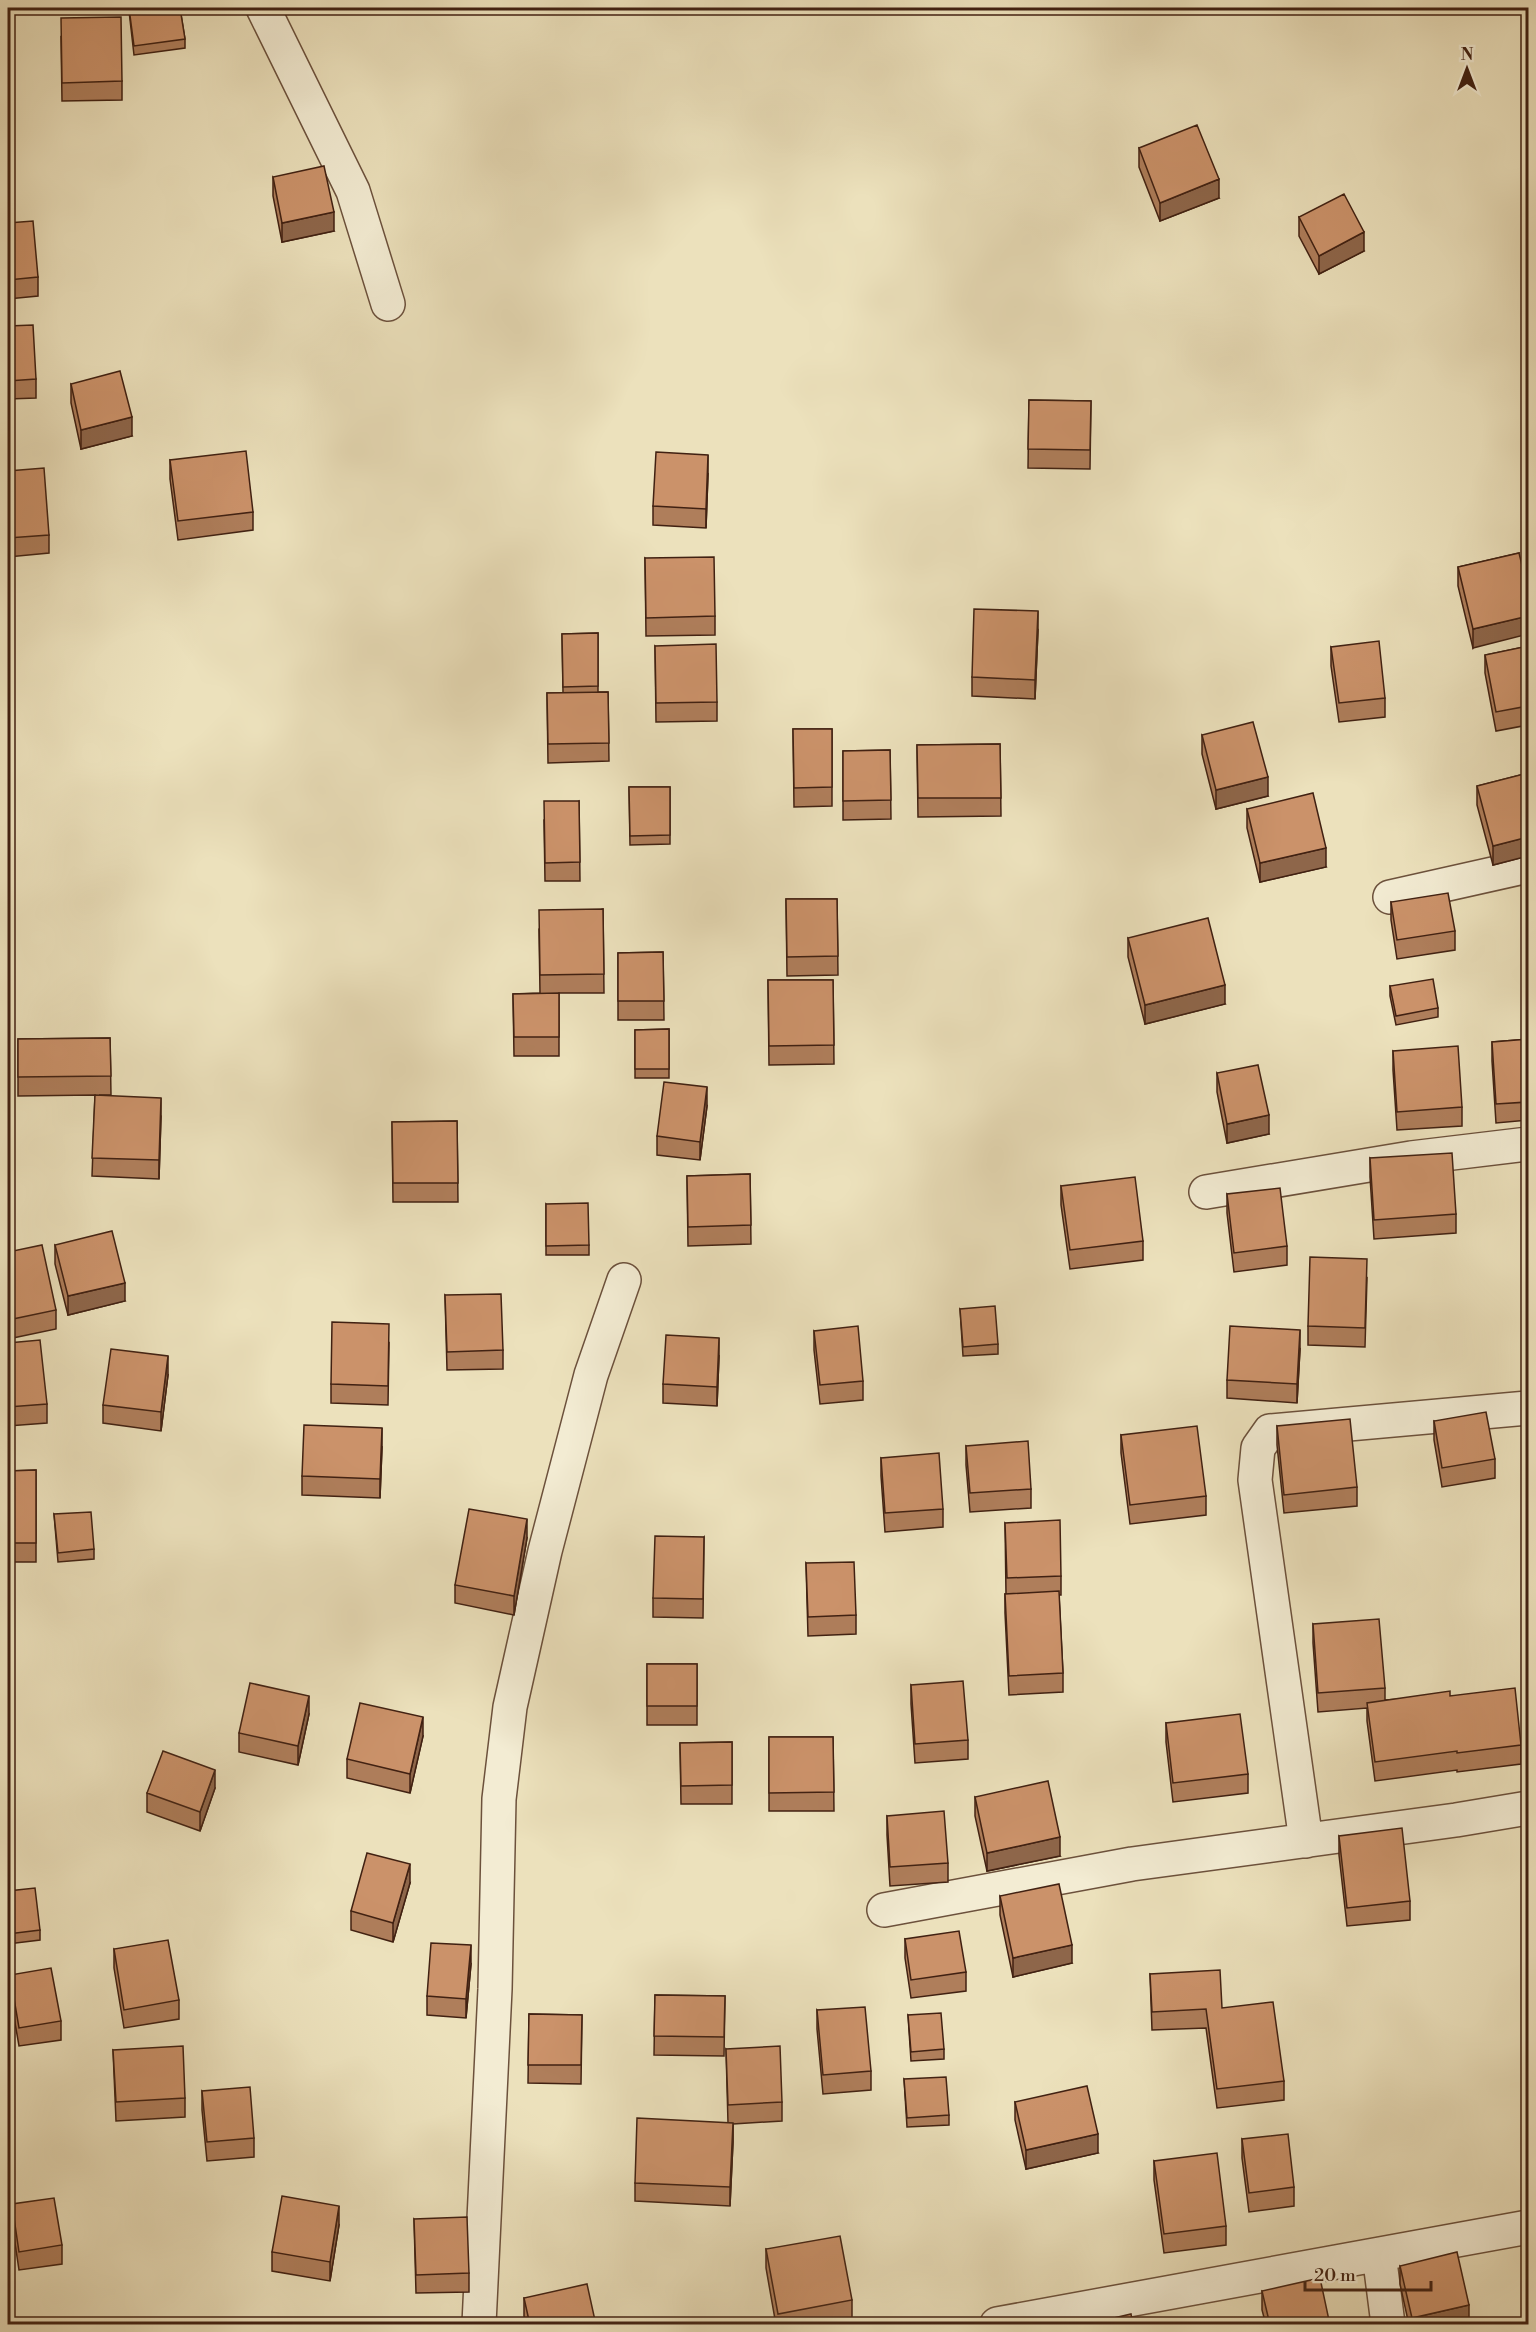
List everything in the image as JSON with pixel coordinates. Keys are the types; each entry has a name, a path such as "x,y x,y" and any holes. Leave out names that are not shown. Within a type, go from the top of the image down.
{"street":[{"path":"263,8 353,191 388,304"},
{"path":"1390,897 1528,866"},
{"path":"1206,1192 1411,1158 1528,1144"},
{"path":"480,2325 495,1989 499,1799 510,1707 545,1551 591,1375 624,1280"},
{"path":"1306,1841 1256,1480 1258,1448 1270,1431 1289,1428 1528,1408"},
{"path":"884,1910 1132,1864 1456,1820 1528,1808"},
{"path":"997,2325 1528,2227"},
{"path":"1379,2254 1388,2325"}],"building":[{"path":"129,8 180,8 185,39 134,46"},
{"path":"121,17 122,81 62,83 61,18"},
{"path":"8,28 11,28 11,76 8,76"},
{"path":"1197,125 1219,179 1160,203 1139,148"},
{"path":"324,166 334,212 282,223 273,177"},
{"path":"1344,194 1364,232 1319,256 1299,217"},
{"path":"33,221 38,277 8,280 8,223"},
{"path":"33,325 36,379 8,381 8,326"},
{"path":"120,371 132,417 81,430 71,384"},
{"path":"1029,400 1091,401 1090,450 1028,449"},
{"path":"246,451 253,512 178,521 170,460"},
{"path":"656,452 708,455 706,509 653,506"},
{"path":"44,468 49,535 8,538 8,471"},
{"path":"1519,553 1528,590 1528,616 1473,629 1458,567"},
{"path":"714,557 715,616 646,618 645,558"},
{"path":"974,609 1038,611 1035,680 972,677"},
{"path":"598,633 598,686 563,687 562,634"},
{"path":"1379,641 1385,698 1339,703 1331,647"},
{"path":"716,644 717,702 656,703 655,646"},
{"path":"1528,646 1528,706 1496,712 1485,655"},
{"path":"608,692 609,743 548,744 547,693"},
{"path":"1253,722 1268,777 1216,790 1202,735"},
{"path":"793,729 832,729 832,787 794,788"},
{"path":"1000,744 1001,798 918,798 917,745"},
{"path":"890,750 891,800 843,801 843,751"},
{"path":"1528,773 1528,837 1493,846 1477,786"},
{"path":"629,787 670,787 670,835 630,836"},
{"path":"1313,793 1326,848 1260,863 1247,809"},
{"path":"544,801 579,801 580,862 545,863"},
{"path":"1448,893 1455,931 1397,940 1391,902"},
{"path":"786,899 837,899 838,956 787,957"},
{"path":"603,909 604,974 540,975 539,910"},
{"path":"1208,918 1225,985 1145,1005 1128,938"},
{"path":"663,952 664,1001 618,1001 618,953"},
{"path":"1433,979 1438,1008 1396,1016 1390,986"},
{"path":"768,980 833,980 834,1045 769,1046"},
{"path":"559,993 559,1037 514,1037 513,994"},
{"path":"669,1029 669,1069 635,1069 635,1030"},
{"path":"110,1038 111,1076 18,1077 18,1039"},
{"path":"1528,1039 1528,1102 1496,1104 1492,1042"},
{"path":"1458,1046 1462,1107 1397,1112 1393,1051"},
{"path":"1258,1065 1269,1115 1227,1124 1217,1073"},
{"path":"664,1082 707,1087 700,1142 657,1136"},
{"path":"95,1095 161,1098 159,1160 92,1158"},
{"path":"457,1121 458,1183 393,1183 392,1122"},
{"path":"1452,1153 1456,1214 1374,1220 1370,1158"},
{"path":"750,1174 751,1225 688,1227 687,1176"},
{"path":"1135,1177 1143,1241 1070,1250 1061,1186"},
{"path":"1280,1188 1287,1246 1234,1253 1227,1194"},
{"path":"588,1203 589,1245 546,1246 546,1204"},
{"path":"112,1231 125,1283 68,1296 55,1245"},
{"path":"42,1245 56,1310 8,1320 8,1252"},
{"path":"1310,1257 1367,1259 1365,1328 1308,1326"},
{"path":"501,1294 503,1350 447,1352 445,1295"},
{"path":"995,1306 998,1344 963,1347 960,1309"},
{"path":"332,1322 389,1324 388,1386 331,1384"},
{"path":"858,1326 863,1381 820,1385 814,1331"},
{"path":"1230,1326 1300,1330 1297,1384 1227,1380"},
{"path":"666,1335 719,1338 717,1387 663,1384"},
{"path":"40,1340 47,1404 8,1407 8,1343"},
{"path":"111,1349 168,1356 161,1412 103,1405"},
{"path":"1486,1412 1495,1459 1442,1468 1434,1421"},
{"path":"1350,1419 1357,1487 1284,1495 1277,1426"},
{"path":"304,1425 382,1428 380,1479 302,1476"},
{"path":"1197,1426 1206,1496 1130,1505 1121,1435"},
{"path":"1028,1441 1031,1489 970,1493 966,1446"},
{"path":"939,1453 943,1509 885,1513 881,1458"},
{"path":"36,1470 36,1543 8,1543 8,1471"},
{"path":"469,1509 527,1519 514,1596 455,1585"},
{"path":"91,1512 94,1549 58,1553 54,1514"},
{"path":"1060,1520 1061,1576 1007,1578 1005,1523"},
{"path":"655,1536 704,1537 703,1599 653,1598"},
{"path":"854,1562 856,1615 808,1617 806,1563"},
{"path":"1059,1591 1063,1673 1009,1676 1005,1594"},
{"path":"1379,1619 1385,1688 1318,1693 1313,1624"},
{"path":"647,1664 697,1664 697,1706 647,1706"},
{"path":"963,1681 968,1740 915,1744 911,1685"},
{"path":"250,1683 309,1696 298,1746 239,1733"},
{"path":"1515,1688 1521,1745 1375,1762 1367,1703 1450,1691 1450,1696"},
{"path":"360,1703 423,1717 410,1774 347,1759"},
{"path":"1240,1714 1248,1774 1173,1783 1166,1723"},
{"path":"769,1737 833,1737 834,1792 769,1793"},
{"path":"732,1742 732,1785 681,1786 680,1743"},
{"path":"163,1751 215,1770 200,1812 147,1793"},
{"path":"1048,1781 1060,1837 987,1853 975,1797"},
{"path":"944,1811 948,1863 890,1867 887,1816"},
{"path":"1402,1828 1410,1901 1347,1908 1339,1836"},
{"path":"367,1853 410,1864 393,1923 351,1911"},
{"path":"1059,1884 1072,1945 1013,1958 1000,1896"},
{"path":"35,1888 40,1930 8,1934 8,1891"},
{"path":"959,1931 966,1972 911,1980 905,1939"},
{"path":"168,1940 179,2000 124,2010 114,1949"},
{"path":"431,1943 471,1945 466,1999 427,1996"},
{"path":"51,1968 61,2021 19,2028 10,1975"},
{"path":"1220,1970 1222,2008 1273,2002 1284,2081 1217,2089 1206,2009 1152,2012 1150,1974"},
{"path":"655,1995 725,1996 724,2037 654,2036"},
{"path":"865,2007 871,2071 823,2075 817,2010"},
{"path":"941,2013 944,2049 911,2052 908,2015"},
{"path":"529,2014 582,2015 581,2065 528,2065"},
{"path":"183,2046 185,2098 116,2102 113,2050"},
{"path":"780,2046 782,2102 728,2105 726,2049"},
{"path":"946,2077 949,2115 907,2118 904,2079"},
{"path":"1087,2086 1098,2134 1026,2150 1015,2102"},
{"path":"250,2087 254,2138 207,2142 202,2091"},
{"path":"637,2118 733,2123 730,2187 635,2183"},
{"path":"1288,2134 1294,2187 1249,2193 1242,2139"},
{"path":"1217,2153 1226,2226 1164,2234 1154,2161"},
{"path":"282,2196 339,2206 330,2262 272,2252"},
{"path":"54,2198 62,2245 19,2252 12,2204"},
{"path":"467,2217 469,2273 416,2275 414,2219"},
{"path":"840,2236 852,2300 778,2314 766,2249"},
{"path":"1457,2252 1469,2305 1412,2318 1400,2266"},
{"path":"1320,2278 1330,2325 1270,2325 1262,2291"},
{"path":"587,2284 596,2325 530,2325 524,2298"},
{"path":"1131,2314 1133,2325 1084,2325"},
{"path":"439,2321 440,2325 419,2325"}]}
